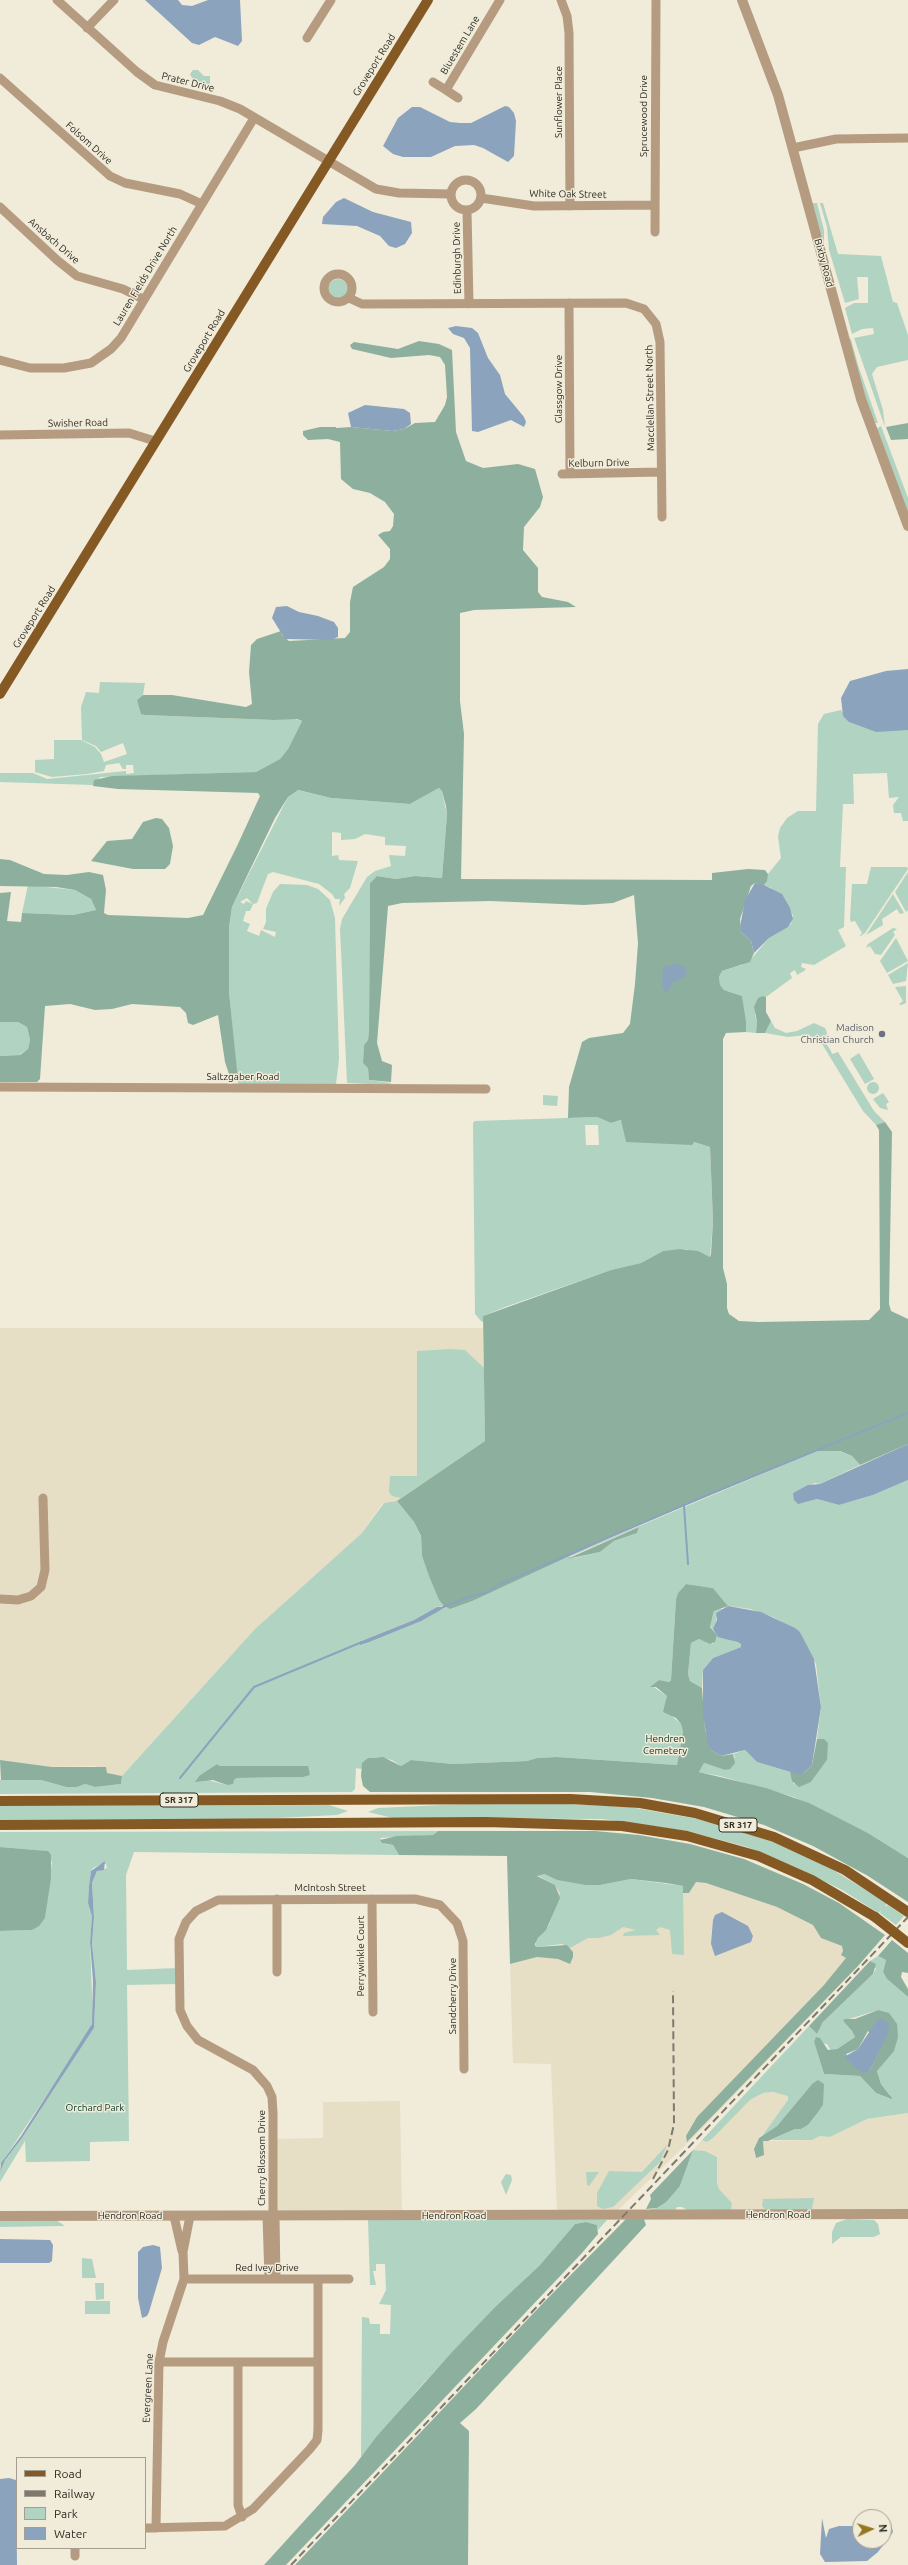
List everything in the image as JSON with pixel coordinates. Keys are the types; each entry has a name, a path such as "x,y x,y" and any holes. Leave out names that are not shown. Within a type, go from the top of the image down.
{"main road":[{"name":"Groveport Road","path":"0,694 428,0"},
{"name":"SR 317","path":"0,1801 570,1799 632,1802 695,1813 754,1830 825,1860 892,1900 908,1912"},
{"name":"SR 317","path":"0,1825 523,1822 629,1826 687,1836 758,1856 812,1880 875,1918 908,1943"}],"street":[{"name":"Prater Drive","path":"57,0 137,72 155,85 220,101 254,118 329,160"},
{"path":"87,28 114,0"},
{"path":"307,38 331,0"},
{"name":"Bluestem Lane","path":"458,98 446,90 500,0"},
{"name":"Sunflower Place","path":"561,0 567,16 570,33 570,206"},
{"name":"Sprucewood Drive","path":"656,0 656,232"},
{"name":"Bixby Road","path":"742,0 768,64 793,148 859,393 876,445 908,526"},
{"name":"Folsom Drive","path":"0,78 110,176 125,183 180,194 202,204"},
{"path":"433,82 446,90"},
{"name":"Lauren Fields Drive North","path":"3,362 47,369 91,363 111,349 121,338 143,299 254,118"},
{"path":"793,148 836,139 908,138"},
{"path":"329,160 376,188 399,193 451,194"},
{"path":"468,181 479,189 481,198 476,207 467,210 457,207 451,194 459,182 468,181"},
{"name":"White Oak Street","path":"481,198 534,206 655,205"},
{"name":"Ansbach Drive","path":"0,207 57,260 77,276 123,289 143,299"},
{"name":"Edinburgh Drive","path":"467,210 469,304"},
{"path":"349,298 362,304 569,304"},
{"name":"Macclellan Street North","path":"569,304 634,304 649,313 656,324 660,342 661,472"},
{"name":"Glassgow Drive","path":"566,474 569,304"},
{"name":"Swisher Road","path":"0,435 129,433 156,441"},
{"path":"661,472 662,517"},
{"name":"Kelburn Drive","path":"566,474 661,472"},
{"name":"Saltzgaber Road","path":"0,1088 486,1089"},
{"path":"0,1599 18,1600 31,1596 41,1587 45,1570 43,1498"},
{"path":"277,1899 277,1972"},
{"name":"Perrywinkle Court","path":"372,1899 372,2012"},
{"name":"McIntosh Street","path":"196,1911 218,1900 426,1900 446,1909 458,1924"},
{"name":"Cherry Blossom Drive","path":"196,1911 186,1922 179,1938 180,2010 187,2026 198,2040 253,2070 267,2086 273,2103 271,2216 272,2279"},
{"name":"Sandcherry Drive","path":"458,1924 463,1941 464,2069"},
{"name":"Hendron Road","path":"0,2216 908,2214"},
{"name":"Evergreen Lane","path":"156,2528 159,2362 163,2342 184,2279 183,2252 174,2216"},
{"name":"Evergreen Lane","path":"183,2252 190,2216"},
{"name":"Red Ivey Drive","path":"184,2279 349,2278"},
{"path":"146,2528 225,2526 254,2509 317,2440 318,2279"},
{"path":"159,2362 318,2362"},
{"path":"238,2362 238,2505 242,2517"}],"shaded area":[{"path":"0,1328 483,1328 485,1441 397,1501 382,1504 362,1533 255,1629 122,1776 109,1774 95,1766 52,1767 0,1760"},
{"path":"540,1878 689,1893 696,1882 706,1883 777,1907 813,1925 821,1938 842,1946 842,1955 858,1966 694,2137 618,2210 557,2212 551,2064 513,2063 510,1964 537,1957 558,1959 567,1963 573,1957 570,1948 562,1944 545,1945 545,1881"},
{"path":"779,2092 788,2096 788,2100 776,2119 759,2138 754,2149 755,2157 762,2155 762,2141 812,2140 820,2136 830,2137 867,2119 908,2113 908,2210 731,2210 732,2203 719,2189 717,2183 717,2157 705,2151 693,2150 702,2140 707,2142 713,2138 750,2100 763,2093"},
{"path":"400,2101 402,2212 269,2212 273,2139 323,2138 323,2102"}],"green space":[{"path":"193,70 198,70 204,76 210,76 210,84 203,84 192,78 190,74"},
{"path":"812,203 817,203 824,230 824,243"},
{"path":"820,203 823,203 838,254 881,256 893,302 897,303 908,335 908,360 877,367 872,374 883,410 885,427 854,338 874,334 873,328 862,329 852,334 845,308 854,303 868,303 868,277 857,277 859,299 845,303 829,250 827,227"},
{"path":"338,279 345,282 348,289 345,296 338,299 331,296 328,289 331,282"},
{"path":"851,339 858,365 878,423 874,423 862,387 849,340"},
{"path":"419,341 439,344 452,350 456,432 466,461 483,468 518,464 535,469 543,497 540,507 524,527 523,550 538,568 538,592 542,597 568,602 576,607 474,610 460,613 460,701 464,734 461,879 712,880 712,873 748,869 765,870 768,874 767,881 764,885 755,883 751,886 740,919 741,932 751,941 754,953 750,962 722,971 719,977 720,985 724,990 742,996 746,1022 746,1032 726,1033 723,1039 723,1268 727,1284 727,1308 729,1314 739,1321 759,1322 869,1320 880,1309 879,1130 876,1125 885,1122 892,1132 889,1304 891,1311 908,1319 908,1444 860,1465 852,1456 840,1451 817,1451 617,1534 472,1601 450,1609 444,1606 439,1600 429,1576 422,1556 421,1536 414,1522 397,1501 485,1441 483,1316 611,1270 641,1263 663,1251 680,1249 698,1251 710,1257 711,1254 713,1221 710,1147 694,1142 692,1145 626,1142 621,1120 611,1123 597,1117 568,1118 569,1087 582,1042 589,1038 623,1033 630,1024 638,943 634,895 613,903 584,905 491,901 402,903 388,906 377,1043 382,1061 392,1065 391,1082 369,1080 368,1068 363,1063 364,1045 368,1040 369,1032 370,883 377,876 396,879 415,876 442,878 447,815 446,806 442,791 439,788 410,804 331,798 298,790 288,797 275,818 232,907 229,927 229,992 238,1079 229,1074 225,1062 218,1015 193,1025 188,1023 186,1013 180,1007 132,1004 112,1009 95,1010 70,1004 45,1006 40,1079 37,1082 0,1082 0,1056 20,1055 28,1049 30,1040 27,1027 18,1022 0,1022 0,893 11,892 7,921 21,922 22,913 73,915 96,910 91,899 75,890 56,887 0,886 0,859 10,860 44,874 67,875 89,872 103,875 106,890 104,913 108,915 188,918 203,915 260,796 258,793 118,789 93,786 94,780 112,776 256,772 280,759 288,749 302,721 297,719 274,720 145,715 141,714 137,700 143,695 172,695 246,707 252,704 249,672 251,645 257,639 281,631 282,635 289,641 345,638 350,632 350,602 353,587 384,567 390,559 390,549 378,535 383,532 390,531 393,526 394,514 385,502 370,493 353,489 341,479 340,442 328,439 308,440 303,435 303,431 320,427 351,427 392,431 404,429 415,423 435,422 445,405 447,397 445,365 440,357 429,355 391,358 352,349 350,345 354,342 398,349"},
{"path":"908,423 908,439 891,440 886,427"},
{"path":"881,426 908,498 908,514 876,429"},
{"path":"100,682 145,683 143,695 137,700 145,715 274,720 291,718 302,721 288,749 280,759 256,772 100,777 93,785 0,782 0,773 33,773 47,779 126,771 126,774 134,773 133,765 126,765 126,769 123,769 119,763 106,765 104,771 87,774 52,777 35,772 35,760 54,759 54,740 81,740 95,747 101,754 104,762 127,754 123,743 101,752 96,746 82,740 81,707 86,692 99,693"},
{"path":"841,710 849,722 871,730 908,730 908,821 903,821 901,813 894,813 893,805 899,797 889,798 887,773 853,774 854,804 843,804 840,867 846,867 844,927 838,930 846,946 814,965 802,963 801,967 806,969 804,971 797,975 795,970 790,973 792,978 766,997 763,996 755,1015 757,1021 756,1033 746,1032 742,996 724,990 720,985 719,977 722,971 742,965 752,958 769,938 791,924 793,915 771,888 764,885 768,874 781,858 778,837 780,828 787,818 798,811 816,811 818,724 824,714"},
{"path":"439,788 442,791 447,815 442,878 415,876 396,879 377,876 370,883 369,1032 368,1040 364,1045 363,1063 368,1067 369,1080 391,1083 389,1085 347,1083 340,929 342,919 367,877 375,871 391,866 389,855 405,856 406,846 385,845 385,837 365,834 355,839 341,840 341,833 332,832 332,856 338,855 339,860 358,861 350,888 344,894 345,898 339,906 340,899 335,899 332,894 319,884 273,872 268,874 257,903 253,904 250,911 246,911 243,921 250,924 247,931 259,936 261,930 275,937 276,932 263,929 266,922 266,909 273,892 280,884 307,885 318,889 330,900 335,918 339,1059 336,1084 238,1084 229,992 229,927 232,907 288,797 297,790 331,798 410,804","holes":["247,898 253,904 246,901 244,904 240,902"]},
{"path":"156,818 162,819 169,828 173,846 170,864 165,869 133,869 91,861 107,841 132,839 143,822"},
{"path":"871,867 907,867 908,869 865,933 859,937 862,933 855,921 851,922 850,919 852,884 867,884"},
{"path":"908,872 908,910 906,912 895,892"},
{"path":"28,885 75,890 91,899 96,910 73,915 22,913"},
{"path":"893,894 904,913 900,914 897,909 882,919 883,925 861,938 866,935"},
{"path":"893,928 897,929 893,932 895,935 881,955 875,954 870,946 866,948 868,944"},
{"path":"896,938 908,961 887,973 880,961"},
{"path":"908,963 906,981 893,984 888,975"},
{"path":"906,986 906,1003 901,1005 899,1004 903,1001 895,987"},
{"path":"763,996 766,997 766,1012 771,1021 765,1033 756,1033 757,1021 754,1007 758,998"},
{"path":"771,1021 775,1028 786,1033 797,1031 814,1023 825,1028 827,1033 824,1040 832,1054 838,1052 874,1111 885,1122 876,1125 863,1111 819,1039 807,1035 788,1037 765,1033"},
{"path":"0,1022 18,1022 27,1027 30,1040 28,1049 19,1055 0,1056"},
{"path":"859,1053 874,1079 865,1084 850,1059"},
{"path":"871,1082 875,1082 879,1088 875,1094 871,1094 867,1090 867,1086"},
{"path":"883,1093 889,1102 886,1104 888,1110 880,1108 873,1099"},
{"path":"543,1095 558,1096 557,1106 543,1105"},
{"path":"597,1117 611,1123 622,1120 626,1142 694,1142 710,1147 713,1221 710,1257 686,1249 663,1251 641,1263 611,1270 505,1307 483,1316 483,1322 481,1321 475,1314 473,1123 475,1121","holes":["585,1125 598,1125 599,1145 586,1145"]},
{"path":"450,1349 465,1350 484,1368 485,1441 401,1498 392,1496 389,1492 390,1476 417,1476 417,1351"},
{"name":"Hendren Cemetery","path":"817,1451 839,1451 852,1456 860,1465 820,1484 815,1483 793,1493 805,1502 817,1499 839,1505 873,1495 908,1480 908,1858 868,1833 794,1797 720,1776 699,1772 704,1763 725,1770 735,1757 733,1754 745,1750 757,1762 790,1772 794,1784 811,1782 827,1760 820,1739 817,1739 821,1707 816,1664 800,1632 773,1617 750,1609 728,1606 713,1588 686,1584 678,1593 676,1599 671,1680 668,1682 659,1680 652,1686 667,1696 665,1710 681,1724 683,1732 677,1765 557,1757 537,1758 527,1761 453,1764 411,1760 401,1766 392,1760 378,1757 368,1758 361,1769 356,1768 355,1789 352,1792 0,1794 0,1780 41,1780 66,1787 77,1787 85,1784 95,1787 121,1784 122,1776 255,1629 362,1533 384,1503 397,1501 414,1522 421,1537 422,1556 439,1600 444,1606 437,1607 414,1620 359,1642 360,1644","holes":["639,1527 637,1533 614,1541 600,1552 574,1558 569,1557","217,1764 220,1766 308,1766 307,1775 303,1777 237,1778 227,1785 208,1780 200,1775"]},
{"path":"639,1527 637,1533 614,1541 600,1552 567,1559"},
{"path":"686,1584 713,1588 728,1606 714,1611 710,1627 717,1635 715,1642 710,1644 699,1639 691,1643 688,1674 690,1681 702,1688 705,1729 711,1750 721,1756 733,1754 735,1763 730,1769 725,1770 704,1763 699,1772 766,1788 809,1803 868,1833 908,1858 908,1902 868,1876 813,1846 764,1825 704,1807 652,1798 590,1792 370,1792 363,1786 361,1776 362,1763 368,1758 383,1757 401,1766 411,1760 453,1764 527,1761 537,1758 557,1757 677,1765 683,1732 681,1724 676,1718 663,1712 667,1696 656,1687 650,1687 659,1680 669,1682 671,1680 676,1599 678,1593"},
{"path":"715,1609 724,1609 717,1612 715,1632 710,1626"},
{"path":"717,1635 741,1644 741,1647 713,1658 703,1670 702,1688 690,1681 688,1674 691,1643 699,1639 713,1644"},
{"path":"817,1739 824,1739 828,1743 827,1760 811,1782 799,1787 792,1781 790,1772 804,1773 812,1765"},
{"path":"0,1760 52,1767 106,1767 107,1773 122,1776 121,1784 95,1787 85,1784 77,1787 66,1787 41,1780 1,1780"},
{"path":"217,1764 220,1766 308,1766 310,1775 303,1777 237,1778 234,1780 233,1784 227,1785 213,1780 195,1782 200,1775"},
{"path":"465,1804 567,1804 630,1807 698,1819 773,1842 830,1868 887,1903 885,1907 888,1905 904,1916 896,1925 880,1913 881,1911 878,1913 844,1891 804,1871 747,1847 687,1831 602,1819 393,1818 368,1812 378,1808"},
{"path":"329,1805 348,1811 337,1815 257,1819 0,1820 0,1806"},
{"name":"Orchard Park","path":"438,1831 433,1835 380,1838 385,1844 393,1845 399,1855 134,1852 126,1875 127,1970 178,1968 178,1984 127,1985 129,2141 90,2142 90,2161 26,2162 25,2141 0,2182 0,2172 5,2160 22,2138 94,2028 96,1982 92,1944 94,1918 92,1883 97,1871 107,1868 106,1864 101,1864 93,1868 91,1871 89,1886 88,1903 92,1916 90,1942 93,2020 89,2032 0,2165 0,1931 32,1930 45,1918 52,1862 47,1851 0,1847 0,1832"},
{"path":"438,1831 595,1831 639,1835 690,1844 744,1859 803,1884 839,1903 885,1935 858,1966 687,2142 686,2136 697,2117 824,1985 846,1958 841,1955 843,1951 842,1946 821,1938 813,1925 777,1907 706,1883 696,1882 689,1893 683,1893 683,1886 666,1883 631,1879 600,1885 585,1885 557,1880 544,1874 537,1876 555,1885 560,1898 546,1930 538,1938 535,1944 536,1947 567,1945 573,1952 573,1957 570,1964 558,1959 537,1957 510,1964 507,1856 399,1855 393,1845 382,1843 380,1840 397,1836 433,1835"},
{"path":"0,1847 48,1851 51,1855 51,1878 45,1918 39,1926 32,1930 0,1931"},
{"path":"544,1874 557,1880 585,1885 600,1885 631,1879 683,1886 684,1955 672,1954 670,1930 660,1927 656,1930 660,1935 623,1936 624,1933 636,1930 623,1927 611,1935 599,1938 588,1938 570,1948 562,1944 536,1947 536,1941 549,1925 560,1893 555,1885 537,1875"},
{"path":"892,1940 908,1953 908,1973 902,1972 901,1977 908,1989 908,1997 887,1979 883,1972 886,1960 878,1956"},
{"path":"878,1956 886,1960 883,1972 887,1979 908,1997 908,2113 867,2119 830,2137 820,2136 812,2140 771,2140 808,2125 819,2111 823,2105 823,2100 812,2084 777,2126 762,2136 788,2100 788,2096 773,2092 763,2093 750,2100 713,2138 707,2142 702,2140 809,2026 817,2034 823,2022 873,1974 876,1969 870,1961","holes":["878,2010 881,2065 877,2071 881,2084 890,2095 890,2099 876,2093 860,2076 824,2074 814,2042 827,2044 831,2051 837,2049 855,2037 843,2021"]},
{"path":"870,1961 876,1964 873,1974 823,2022 817,2034 809,2026"},
{"path":"878,2010 889,2013 897,2024 898,2037 894,2051 877,2071 881,2084 892,2098 891,2099 876,2093 860,2076 824,2074 814,2042 816,2037 820,2038 828,2050 837,2049 855,2037 843,2021 845,2019 855,2019","holes":["868,2031 882,2045 870,2070 860,2072 846,2054 858,2049"]},
{"path":"818,2080 824,2084 823,2105 808,2125 768,2141 763,2141 764,2155 756,2158 754,2149 759,2138 777,2126 812,2084"},
{"path":"667,2145 660,2162 613,2207 603,2209 597,2206 597,2193 609,2171 642,2172"},
{"path":"693,2150 705,2151 717,2157 717,2183 719,2189 732,2203 731,2210 687,2210 682,2207 677,2207 675,2210 644,2211 657,2208 680,2186"},
{"path":"693,2150 680,2186 666,2202 657,2208 646,2209 651,2199 650,2195"},
{"path":"586,2172 599,2172 589,2186 587,2185"},
{"path":"506,2174 511,2175 512,2180 506,2195 501,2182"},
{"path":"814,2198 812,2209 767,2211 762,2206 763,2199"},
{"path":"368,2219 607,2220 598,2230 597,2225 586,2222 575,2224 539,2266 496,2306 421,2386 361,2457 362,2317 369,2318 370,2324 380,2324 380,2334 390,2334 391,2305 379,2304 386,2290 385,2264 376,2264 376,2271 373,2271 376,2285 370,2285"},
{"path":"626,2219 644,2219 646,2225 476,2409 460,2423 469,2431 468,2565 295,2565 545,2301"},
{"path":"847,2219 874,2220 878,2224 880,2234 874,2237 841,2237 832,2244 832,2232 836,2223"},
{"path":"0,2220 56,2220 65,2226 0,2227"},
{"path":"586,2222 597,2225 598,2234 582,2253 286,2565 264,2565 355,2465 377,2436 453,2351 496,2306 539,2266 575,2224"},
{"path":"82,2258 92,2259 96,2278 82,2278"},
{"path":"95,2283 104,2283 104,2299 96,2300"},
{"path":"85,2301 110,2301 110,2314 85,2314"}],"water":[{"path":"145,0 178,0 182,5 192,6 208,0 240,0 242,41 238,46 215,37 199,45 192,43"},
{"path":"505,106 509,107 514,113 516,121 514,156 508,162 483,148 474,145 455,146 431,157 403,157 393,154 383,146 398,118 412,107 420,107 450,122 471,123"},
{"path":"344,198 373,212 411,222 412,233 405,244 396,248 389,246 380,236 357,226 322,224 323,217 336,202"},
{"path":"456,326 472,328 478,333 488,358 500,375 505,394 524,417 526,422 524,427 511,420 478,432 472,431 470,348 464,338 453,334 448,328"},
{"path":"365,405 404,409 410,413 411,424 404,429 392,431 351,427 348,413"},
{"path":"287,606 299,612 318,616 334,622 338,628 338,637 331,640 285,639 272,618 276,607"},
{"path":"908,669 908,730 876,732 849,722 843,716 841,698 850,681 886,671"},
{"path":"755,883 762,884 782,894 790,908 793,919 788,927 769,938 754,953 751,941 741,932 740,927 745,900"},
{"path":"675,964 684,966 687,972 683,978 673,982 667,993 665,992 662,984 663,967"},
{"path":"908,1444 908,1480 873,1495 839,1505 817,1499 798,1504 794,1500 793,1493 808,1485 820,1484"},
{"path":"728,1606 761,1612 795,1628 800,1632 814,1659 821,1707 812,1765 804,1773 797,1774 757,1762 745,1750 721,1756 711,1750 708,1744 703,1716 703,1670 713,1658 741,1647 741,1644 737,1642 718,1637 713,1629 717,1620 716,1613"},
{"path":"437,1607 446,1607 421,1621 360,1645 359,1642 414,1620"},
{"path":"105,1861 104,1870 97,1871 92,1883 94,1918 92,1944 96,1982 94,2028 22,2138 5,2160 0,2172 1,2163 21,2136 92,2024 93,1981 90,1942 92,1916 88,1903 89,1886 91,1871"},
{"path":"722,1912 748,1926 753,1936 751,1942 715,1956 711,1944 713,1920 715,1915"},
{"path":"880,2019 889,2023 888,2034 870,2070 865,2073 860,2072 844,2057 858,2049 877,2020"},
{"path":"0,2239 50,2240 53,2245 52,2261 49,2263 0,2263"},
{"path":"153,2245 160,2247 162,2268 149,2312 147,2316 142,2318 138,2298 138,2252 143,2247"},
{"path":"9,2478 16,2480 17,2565 0,2565 0,2479"},
{"path":"822,2518 826,2538 829,2529 839,2526 852,2526 852,2549 880,2549 867,2561 825,2562 820,2554"}],"waterway":[{"path":"443,1607 472,1596 486,1593 498,1585 712,1493 908,1413"},
{"path":"684,1506 688,1564"},
{"path":"180,1778 254,1687 362,1642"}],"railway":[{"path":"291,2565 908,1917"},
{"path":"653,2179 668,2150 674,2124 673,1991"}],"place":[{"name":"Madison Christian Church","path":"882,1034"}]}
